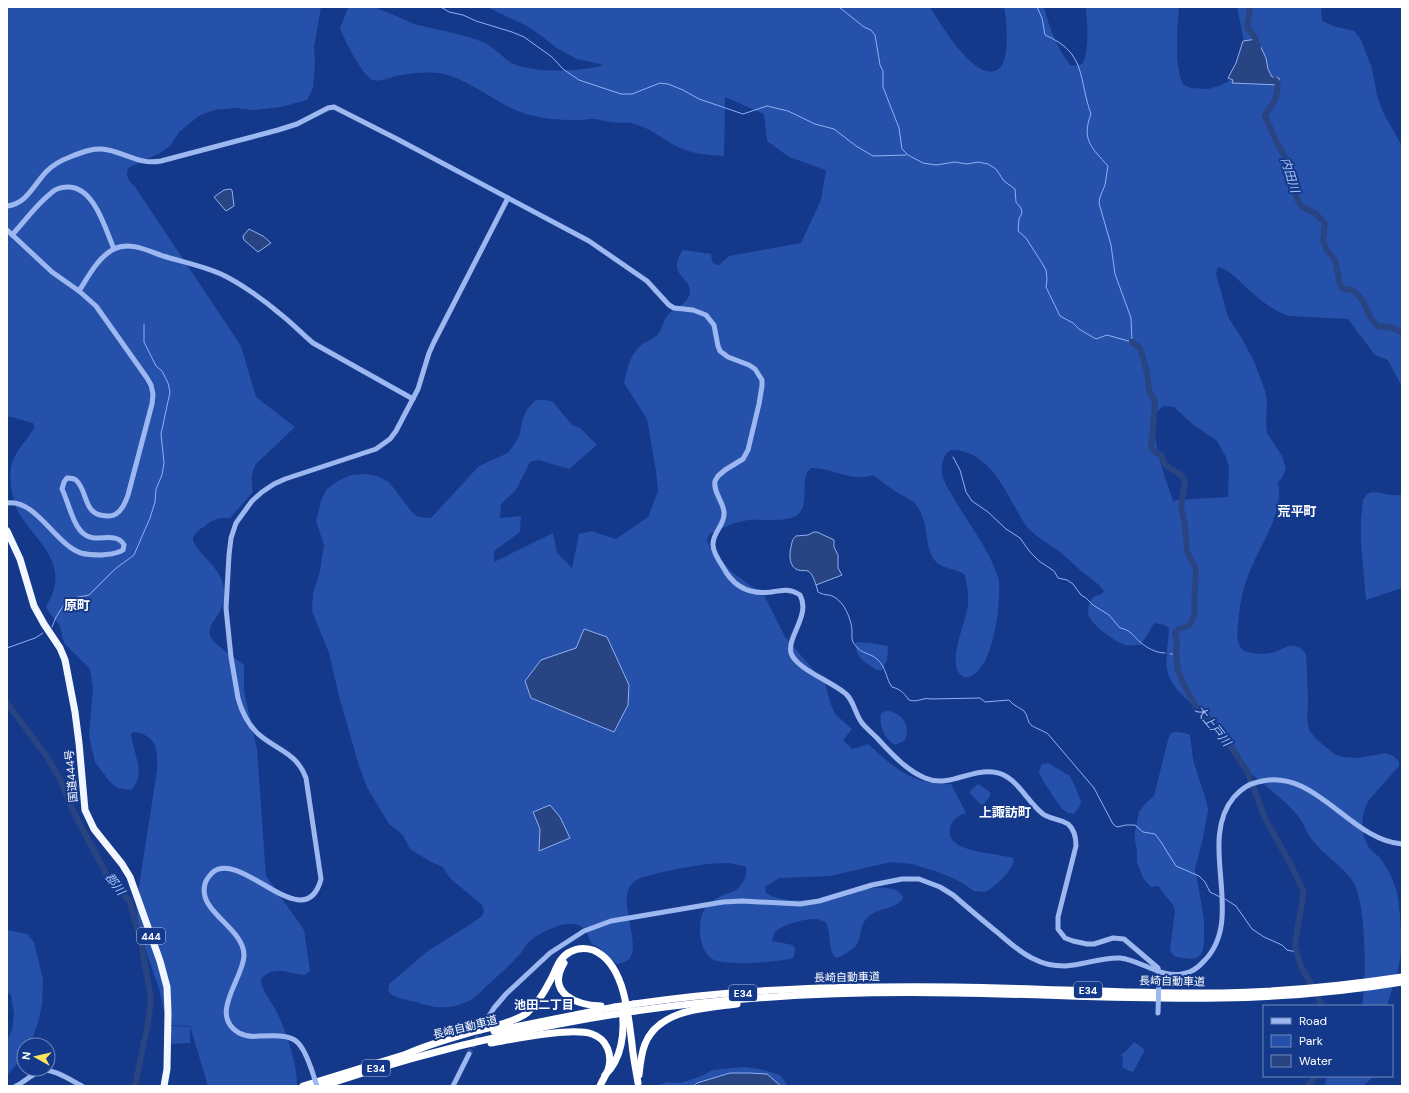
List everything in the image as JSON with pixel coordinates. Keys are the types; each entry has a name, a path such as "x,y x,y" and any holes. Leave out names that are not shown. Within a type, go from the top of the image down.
{"highway":[{"name":"国道444号","path":"7,531 20,559 34,606 60,648 65,660 75,712 85,810 94,829 122,864 130,877 160,960 167,987 168,1013 167,1069 164,1086"},
{"path":"407,1054 428,1044 499,1025 526,1013 540,999 560,960 569,952 577,949 588,948 599,953 605,958 616,975 621,987 629,1020 638,1084"},
{"path":"605,1075 612,1069 622,1043 624,1021 618,988 607,965 599,958 590,954 580,953 571,956 564,962 560,969 559,981 563,992 568,998 581,1004 615,1011"},
{"name":"長崎自動車道","path":"1376,984 1402,977"},
{"name":"長崎自動車道","path":"303,1086 407,1054 502,1029 634,1008 750,992 956,990 1221,996 1297,995 1376,984 1402,982"},
{"name":"長崎自動車道","path":"634,1008 827,994 852,990"},
{"path":"638,1084 645,1043 657,1027 675,1016 694,1010 734,1004 827,994"},
{"name":"長崎自動車道","path":"322,1086 382,1066 615,1011"},
{"path":"441,1051 527,1037 568,1033 592,1034 599,1038 609,1051 610,1061 608,1071 600,1086"}],"street":[{"path":"7,206 19,203 25,198 48,170 55,165 88,150 108,150 137,160 156,162 278,130 297,124 328,108 334,107 394,137 589,241 647,281 669,305 674,308 692,310 706,315 714,325 718,346 723,354 749,365 755,369 762,380 762,394 748,450 739,462 718,476 714,484 724,514 713,544 714,550 728,576 740,587 754,592 791,590 800,595 803,605 802,613 791,646 791,652 794,658 806,669 847,695 862,724 904,764 924,778 940,782 984,772 998,772 1011,779 1043,814 1068,824 1075,834 1076,846 1058,917 1058,928 1060,933 1065,938 1072,941 1087,944 1094,944 1113,938 1124,939 1158,968 1158,1013"},
{"path":"12,234 51,193 59,188 75,188 83,191 94,204 114,249"},
{"path":"317,1086 305,1052 296,1041 289,1037 280,1036 247,1036 238,1033 228,1021 226,1013 227,1005 242,965 244,956 243,948 238,938 207,903 204,895 206,880 216,870 224,868 238,871 279,894 297,900 312,896 317,890 321,879 306,778 302,768 296,760 261,737 242,710 238,698 227,624 228,572 231,538 236,523 244,511 252,501 268,488 285,479 376,449 390,439 396,431 418,389 434,342 508,198"},
{"path":"7,230 52,272 79,290 96,306 121,339 147,378 151,385 153,394 152,404 128,495 124,506 119,512 111,516 96,514 86,503 76,481 71,478 67,478 62,489 79,529 88,537 117,538 122,541 124,545 123,550 119,553 90,555 80,553 64,542 26,507 13,502 7,503"},
{"path":"79,290 99,262 114,249 130,246 142,248 222,274 269,305 313,343 413,399"},
{"path":"483,1026 494,1008 506,994 550,953 584,931 611,921 723,902 742,901 800,904 829,899 888,880 918,879 940,887 952,895 1020,951 1034,959 1048,964 1064,966 1121,958 1159,971 1178,975 1190,972 1199,966 1212,951 1219,932 1222,915 1219,842 1225,812 1237,793 1247,785 1259,781 1287,781 1304,787 1371,834 1389,842 1402,844"},
{"path":"453,1086 469,1054"},
{"path":"16,1086 38,1071 44,1069 82,1086"}],"green space":[{"path":"7,7 321,7 314,47 315,62 313,88 307,100 281,107 255,110 235,108 215,110 200,115 179,132 170,146 160,153 128,168 127,174 129,181 135,187 241,346 256,397 295,427 256,464 252,478 253,492 230,518 220,518 214,520 198,531 194,535 193,539 198,549 219,574 224,590 222,608 209,631 211,638 221,648 244,665 244,691 257,750 266,876 304,930 310,971 305,975 276,971 266,974 261,979 264,991 273,1005 287,1036 297,1078 297,1086 208,1086 190,1026 167,1025 160,992 138,923 136,905 157,771 155,745 148,737 142,734 134,732 131,734 139,771 136,784 131,790 118,788 110,782 95,762 89,736 93,688 90,669 64,643 60,626 48,611 46,606 52,594 55,583 53,563 42,544 20,515 15,504 11,486 11,467 17,453 34,427 33,423 7,416"},
{"path":"350,7 374,7 411,23 466,36 483,42 491,46 510,62 519,66 530,69 557,71 583,69 604,65 577,59 558,49 527,26 487,7 930,7 940,23 969,60 983,70 991,72 1002,65 1006,53 1007,28 1004,7 1044,7 1057,44 1070,65 1077,66 1083,63 1087,49 1088,35 1086,7 1179,7 1177,59 1180,77 1183,84 1190,88 1208,89 1219,86 1231,80 1238,73 1244,41 1237,7 1321,7 1322,21 1333,26 1354,31 1360,38 1372,68 1377,96 1384,114 1402,146 1402,387 1388,360 1375,355 1348,319 1289,316 1267,305 1227,271 1218,267 1216,274 1228,317 1254,361 1265,391 1267,400 1267,433 1282,456 1286,469 1282,478 1278,482 1279,494 1275,516 1243,590 1237,631 1239,645 1246,652 1259,654 1279,651 1290,646 1301,648 1306,654 1308,704 1307,719 1309,730 1316,739 1334,754 1344,757 1358,758 1386,753 1399,761 1399,766 1369,800 1364,812 1362,824 1364,837 1371,850 1379,857 1388,871 1398,898 1401,931 1400,957 1387,1005 1362,1005 1365,979 1363,925 1358,894 1354,883 1350,877 1314,842 1292,809 1244,767 1205,717 1179,692 1171,680 1167,668 1169,628 1164,625 1154,623 1141,645 1125,645 1101,630 1090,618 1088,610 1089,604 1093,597 1102,594 1104,591 1102,588 1027,527 1000,481 985,464 968,453 957,450 951,450 946,453 942,465 943,477 958,505 989,555 999,583 999,603 992,643 982,666 972,676 965,677 961,675 957,669 956,660 968,602 965,575 961,572 944,567 936,562 930,550 925,525 918,507 908,498 899,494 873,475 857,477 819,468 811,468 807,472 803,506 797,515 792,518 778,520 749,520 739,522 709,534 707,540 710,548 733,573 764,595 785,637 825,683 835,714 852,729 843,740 852,749 868,744 895,767 915,778 938,784 951,784 966,813 958,817 952,823 950,835 953,841 958,845 972,850 1014,858 1012,866 1006,875 992,888 985,892 974,891 959,881 938,872 912,864 891,862 830,876 779,878 765,887 766,893 784,899 817,899 863,889 877,888 888,888 897,891 903,897 897,904 869,916 864,922 857,944 845,954 837,958 832,952 826,922 813,919 783,926 774,933 772,941 793,945 795,951 793,958 770,962 739,963 717,961 709,956 702,945 700,924 704,909 709,904 720,896 735,890 741,885 746,876 746,867 728,863 711,864 658,873 637,880 630,887 627,895 627,904 633,942 630,958 624,962 617,964 606,956 600,948 592,944 583,928 577,925 563,924 541,933 530,941 521,953 506,968 476,996 465,1003 451,1007 437,1007 397,997 391,994 388,991 389,984 428,951 482,916 484,911 482,905 450,878 443,867 431,862 410,849 403,835 389,824 367,787 359,766 339,696 329,653 312,611 313,593 320,571 324,545 316,521 321,501 326,490 336,482 351,475 365,474 377,476 389,482 411,511 418,517 431,518 479,466 508,453 519,437 523,418 528,408 536,400 553,402 572,425 580,428 597,445 569,469 539,460 530,462 516,490 501,504 500,518 521,516 520,532 494,551 494,562 553,533 557,553 572,568 579,534 591,531 616,539 648,517 658,491 647,419 624,383 630,361 639,347 657,335 667,316 688,299 690,290 678,271 677,266 678,259 683,250 711,254 713,262 719,265 729,256 801,243 821,200 826,170 789,157 767,141 764,114 725,97 724,156 702,154 680,148 644,127 631,123 594,119 552,119 525,113 509,107 463,81 444,74 414,73 382,80 373,80 359,65 340,29 347,10","holes":["1164,406 1174,407 1191,423 1217,441 1226,457 1229,467 1228,497 1175,500 1174,503 1162,469 1155,439 1157,414"]},
{"path":"1372,492 1391,495 1402,494 1402,588 1366,600 1361,543 1361,519 1363,500 1367,494"},
{"path":"856,642 888,646 887,660 882,670 877,670 859,656"},
{"path":"887,711 897,714 906,725 907,735 905,740 896,745 888,740 883,732 881,713"},
{"path":"1177,732 1190,735 1193,760 1208,810 1195,869 1204,919 1204,942 1201,955 1190,959 1176,957 1170,950 1175,911 1173,905 1158,886 1151,887 1143,878 1137,862 1135,840 1139,812 1154,796 1168,740 1171,733"},
{"path":"1048,763 1070,776 1081,802 1074,814 1068,813 1062,809 1039,773 1041,765"},
{"path":"978,784 990,792 990,796 983,805 980,804 969,792"},
{"path":"7,930 27,934 34,942 43,980 42,1004 33,1037 16,1037 16,1065 7,1075 7,1041 12,1030 14,1014 11,995 7,992"},
{"path":"171,1026 190,1027 190,1043 170,1044"},
{"path":"1134,1042 1145,1050 1133,1072 1122,1067 1123,1058 1121,1055"},
{"path":"744,1067 759,1069 780,1075 788,1086 657,1086 667,1082 680,1083 699,1077 713,1070"},
{"path":"1327,1077 1373,1077 1363,1086 1325,1086"}],"water":[{"path":"1257,39 1266,58 1268,69 1272,77 1279,78 1280,85 1232,83 1233,80 1228,78 1236,63 1243,41"},
{"path":"224,190 232,190 234,206 226,211 214,197"},
{"path":"249,229 263,236 271,243 258,252 244,240 243,236"},
{"path":"814,532 834,540 834,547 838,555 838,568 842,575 816,585 810,572 795,568 791,564 790,557 790,550 795,537 808,535"},
{"path":"584,629 607,637 629,685 628,705 614,732 531,698 525,681 541,660 576,648"},
{"path":"550,805 560,817 570,838 539,851 540,829 533,812"},
{"path":"730,1073 767,1074 781,1086 694,1086 697,1083"}],"waterway":[{"path":"441,7 449,12 463,15 476,21 524,37 552,57 563,69 579,80 621,94 632,94 660,83 668,84 699,99 743,114 767,106 788,111 815,124 834,129 856,146 873,156 906,155"},
{"path":"839,7 864,27 871,30 875,35 880,65 883,71 883,87 899,128 902,149 908,155 923,163 936,165 955,162 967,164 978,162 988,164 996,169 1004,181 1015,189 1016,202 1021,208 1022,213 1019,219 1018,231 1026,238 1046,270 1046,287 1060,316 1096,339 1107,335 1132,342 1131,318 1115,274 1111,245 1099,203 1105,185 1108,166 1097,154 1088,137 1088,123 1091,114 1082,78 1075,58 1059,42 1045,35 1042,18 1037,7"},
{"name":"内田川","path":"1249,7 1247,27 1254,36 1258,46"},
{"name":"内田川","path":"1275,80 1278,83 1276,98 1265,116 1277,143 1289,164 1296,197 1301,206 1316,214 1325,223 1323,241 1327,250 1335,260 1340,285 1344,289 1352,290 1360,297 1370,317 1377,326 1393,328 1402,333"},
{"path":"52,627 56,617 68,599 89,595 115,569 134,555 150,518 155,502 156,489 162,475 164,463 161,434 170,392 168,383 162,371 156,366 144,342 144,324"},
{"name":"大上戸川","path":"1132,342 1140,348 1147,372 1149,391 1155,401 1151,447 1155,452 1161,455 1165,465 1181,475 1185,480 1181,507 1185,525 1187,552 1196,569 1195,614 1189,626 1179,629 1175,633 1177,641 1176,654 1178,670 1196,707 1217,726 1247,771 1265,818 1303,890 1295,945 1301,967 1315,990 1322,1005"},
{"path":"953,457 960,470 966,492 972,501 988,512 1006,529 1020,538 1030,552 1039,561 1054,571 1058,578 1067,580 1073,584 1081,595 1109,615 1120,628 1129,631 1140,642 1149,648 1165,653"},
{"path":"816,585 818,592 834,597 842,604 850,620 854,643 860,650 875,657 881,663 892,687 900,690 909,700 912,701 925,699 980,698 985,702 1009,700 1024,711 1031,725 1048,734 1094,788 1113,824 1117,827 1135,825 1143,832 1155,834 1176,866 1199,876 1205,882 1210,892 1220,897"},
{"path":"7,648 35,638 43,633"},
{"name":"大上戸川","path":"1170,654 1176,654"},
{"name":"郡川","path":"7,703 47,757 61,781 74,813 110,881 120,889 130,902 141,942 151,999 148,1023 135,1086"},
{"path":"1225,899 1236,906 1252,929 1264,937 1282,945 1287,950 1297,952"},
{"name":"大上戸川","path":"1308,1086 1314,1077"}],"tunnel":[{"path":"469,1054 482,1028"}],"district":[{"name":"荒平町","path":"1297,511"},
{"name":"原町","path":"77,605"},
{"name":"上諏訪町","path":"1005,812"},
{"name":"池田二丁目","path":"544,1005"}]}
